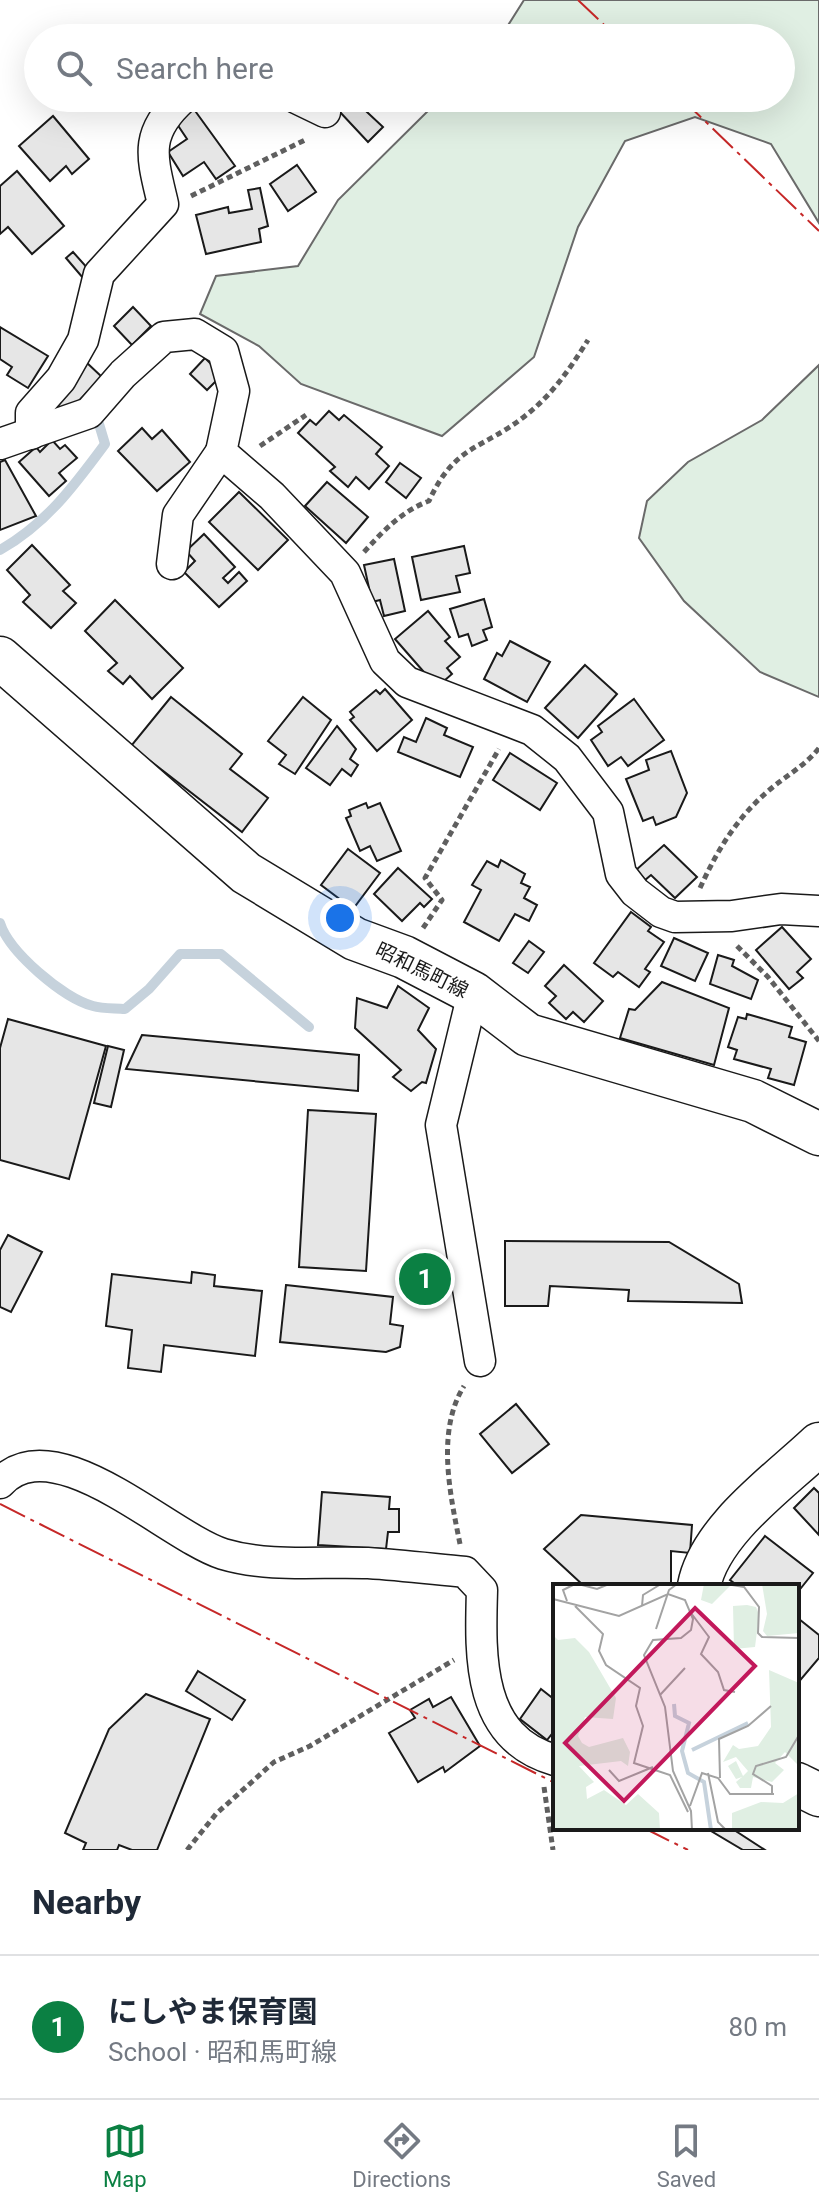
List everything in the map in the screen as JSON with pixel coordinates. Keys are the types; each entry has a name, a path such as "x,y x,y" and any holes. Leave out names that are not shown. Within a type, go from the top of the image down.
{"main road":[{"name":"昭和馬町線","path":"0,658 246,873 355,939 404,957 473,993 528,1035 753,1101 819,1134"},
{"path":"700,1584 714,1549 727,1531 819,1444"}],"street":[{"path":"31,434 31,413 61,379 83,340 99,274 163,204 151,155 155,130 171,112"},
{"path":"0,444 89,413 123,374 164,337 195,334 223,351 234,391 228,458 178,515 172,564"},
{"path":"228,458 272,496 345,573 385,661 407,682 532,730 567,758 608,812 621,874 635,892 661,912 698,916 781,909 819,911"},
{"path":"473,993 441,1125 480,1361"},
{"path":"0,1483 10,1472 53,1465 93,1480 222,1554 306,1566 366,1563 465,1572 482,1590 481,1643 487,1687 499,1720 509,1735 546,1757"}],"path":[{"path":"163,204 205,192 319,133 325,112"},
{"path":"345,573 387,526 413,507 429,501 441,476 457,458 477,442 521,419 561,384 588,340"},
{"path":"228,458 306,415"},
{"path":"404,957 442,900 425,878 514,724"},
{"path":"819,748 806,764 768,791 730,829 698,916 768,977 819,1041"},
{"path":"465,1572 453,1511 447,1443 454,1403 480,1361"},
{"path":"187,1850 216,1814 274,1762 310,1746 481,1643"},
{"path":"546,1757 553,1850"}],"green space":[{"path":"524,0 819,0 819,223 771,144 695,117 625,141 578,227 534,357 442,436 301,384 259,346 200,314 216,276 298,266 338,200 427,112 795,112 795,24 509,24"},
{"path":"819,365 819,697 760,672 684,601 639,538 647,501 688,462 762,420"}],"building":[{"path":"187,112 196,112 235,166 216,179 204,162 183,176 168,152 187,139 175,121"},
{"path":"340,112 367,112 383,127 368,142"},
{"path":"53,116 89,159 72,174 66,166 50,181 19,146"},
{"path":"297,165 316,192 288,211 270,184"},
{"path":"17,171 64,226 32,254 8,227 0,234 0,186"},
{"path":"260,188 268,226 259,229 261,242 206,254 196,215 228,207 229,213 252,209 248,190"},
{"path":"73,252 90,271 83,278 66,258"},
{"path":"133,307 151,326 132,345 114,326"},
{"path":"0,327 48,356 28,388 7,375 12,367 0,359"},
{"path":"205,358 222,375 207,390 190,374"},
{"path":"86,362 102,377 66,414 51,398"},
{"path":"329,411 339,420 344,415 382,447 376,454 389,466 369,489 356,477 348,487 330,471 335,467 298,433 310,420 316,425"},
{"path":"142,428 152,439 162,430 190,462 157,491 118,451"},
{"path":"52,440 60,449 65,445 77,458 59,473 66,481 49,496 19,462 36,447 40,452"},
{"path":"5,460 36,516 0,530 0,462"},
{"path":"400,463 421,478 406,498 386,482"},
{"path":"327,482 368,517 346,543 305,506"},
{"path":"239,492 288,540 258,570 209,522"},
{"path":"204,534 235,567 223,578 228,583 239,572 247,581 219,607 184,572 195,561 186,551"},
{"path":"32,545 70,585 63,591 76,603 51,628 23,602 30,595 7,570"},
{"path":"464,546 470,573 456,576 460,592 421,600 412,557"},
{"path":"394,559 405,611 384,616 380,600 372,602 364,565"},
{"path":"484,599 492,627 483,630 487,640 472,646 468,634 459,637 450,609"},
{"path":"115,600 183,668 152,699 130,676 123,684 108,671 117,663 85,631"},
{"path":"428,611 450,637 445,641 460,657 447,668 452,674 437,687 395,639"},
{"path":"510,641 550,662 527,702 484,679 497,653 502,656"},
{"path":"585,665 617,694 578,738 545,708"},
{"path":"385,689 412,720 377,751 350,720 354,717 350,712 376,690 380,694"},
{"path":"171,697 242,754 230,769 268,798 242,832 131,746"},
{"path":"303,697 331,720 295,774 279,764 286,755 268,741"},
{"path":"634,699 664,740 628,766 621,757 608,766 591,740 602,732 598,726"},
{"path":"426,718 447,728 444,735 473,747 460,777 398,752 404,737 416,742"},
{"path":"337,726 356,749 350,759 358,765 351,776 342,769 330,785 306,768"},
{"path":"671,751 687,793 676,817 656,825 653,817 643,821 626,779 649,770 646,760"},
{"path":"510,753 557,783 540,810 493,780"},
{"path":"366,803 368,808 380,803 401,851 377,861 370,846 360,851 346,818 351,816 349,810"},
{"path":"664,845 697,877 675,898 651,875 645,880 636,870"},
{"path":"348,849 380,873 353,909 321,885"},
{"path":"501,860 525,874 521,883 530,887 524,898 537,905 529,921 515,914 499,941 464,922 481,890 472,885 487,861 498,867"},
{"path":"398,868 432,899 424,907 420,903 402,921 374,894"},
{"path":"631,912 651,927 648,931 664,942 645,969 650,972 639,987 618,972 613,977 594,963"},
{"path":"782,927 811,959 797,972 803,978 789,989 756,950"},
{"path":"674,938 708,953 695,981 661,966"},
{"path":"529,941 544,952 528,973 513,963"},
{"path":"718,955 734,960 732,966 758,980 751,999 710,984"},
{"path":"564,965 603,1001 584,1022 573,1012 566,1019 549,1003 556,996 545,986"},
{"path":"662,982 729,1008 714,1065 620,1038 629,1009 635,1010"},
{"path":"398,986 429,1008 418,1030 436,1049 426,1083 422,1082 411,1091 393,1077 401,1070 355,1028 357,998 387,1008"},
{"path":"747,1014 792,1027 789,1037 806,1042 794,1085 768,1078 771,1069 734,1059 737,1050 728,1047 738,1017 746,1019"},
{"path":"8,1019 106,1046 69,1179 0,1160 0,1048"},
{"path":"142,1035 359,1055 358,1091 126,1069"},
{"path":"108,1046 124,1050 111,1107 94,1103"},
{"path":"308,1110 376,1114 366,1271 299,1267"},
{"path":"8,1235 42,1252 11,1312 0,1307 0,1250"},
{"path":"505,1241 669,1242 739,1284 742,1303 628,1301 629,1290 550,1286 548,1306 505,1306"},
{"path":"440,1264 439,1297 419,1299 417,1266"},
{"path":"192,1272 215,1275 214,1286 262,1291 255,1356 164,1345 161,1372 128,1368 132,1330 106,1326 112,1274 191,1283"},
{"path":"286,1285 393,1297 390,1324 403,1326 400,1347 386,1352 280,1342"},
{"path":"516,1404 549,1444 512,1473 480,1434"},
{"path":"814,1488 819,1493 819,1535 794,1508"},
{"path":"322,1492 390,1497 389,1509 399,1509 399,1532 388,1532 386,1549 318,1545"},
{"path":"581,1515 692,1525 690,1553 671,1551 671,1584 582,1584 544,1549"},
{"path":"765,1536 813,1573 799,1590 799,1584 735,1584 730,1580"},
{"path":"799,1619 819,1635 819,1658 799,1682"},
{"path":"198,1671 245,1700 232,1720 186,1691"},
{"path":"541,1689 553,1698 553,1732 547,1740 520,1719"},
{"path":"146,1694 210,1719 157,1850 132,1850 119,1845 117,1850 83,1850 86,1843 65,1833 109,1729"},
{"path":"451,1697 480,1746 445,1772 443,1767 418,1782 389,1733 415,1718 410,1710 429,1699 433,1707"},
{"path":"709,1830 734,1830 765,1850 743,1850"}],"waterway":[{"path":"0,550 45,516 82,475 105,444 99,424"},
{"path":"0,923 5,935 25,960 67,994 93,1006 125,1009 149,989 180,954 221,954 309,1027"}],"power":[{"path":"578,0 603,24"},
{"path":"696,112 819,231"},
{"path":"0,1504 553,1782"},
{"path":"648,1830 688,1850"}],"place":[{"name":"にしやま保育園","path":"425,1279"}]}
